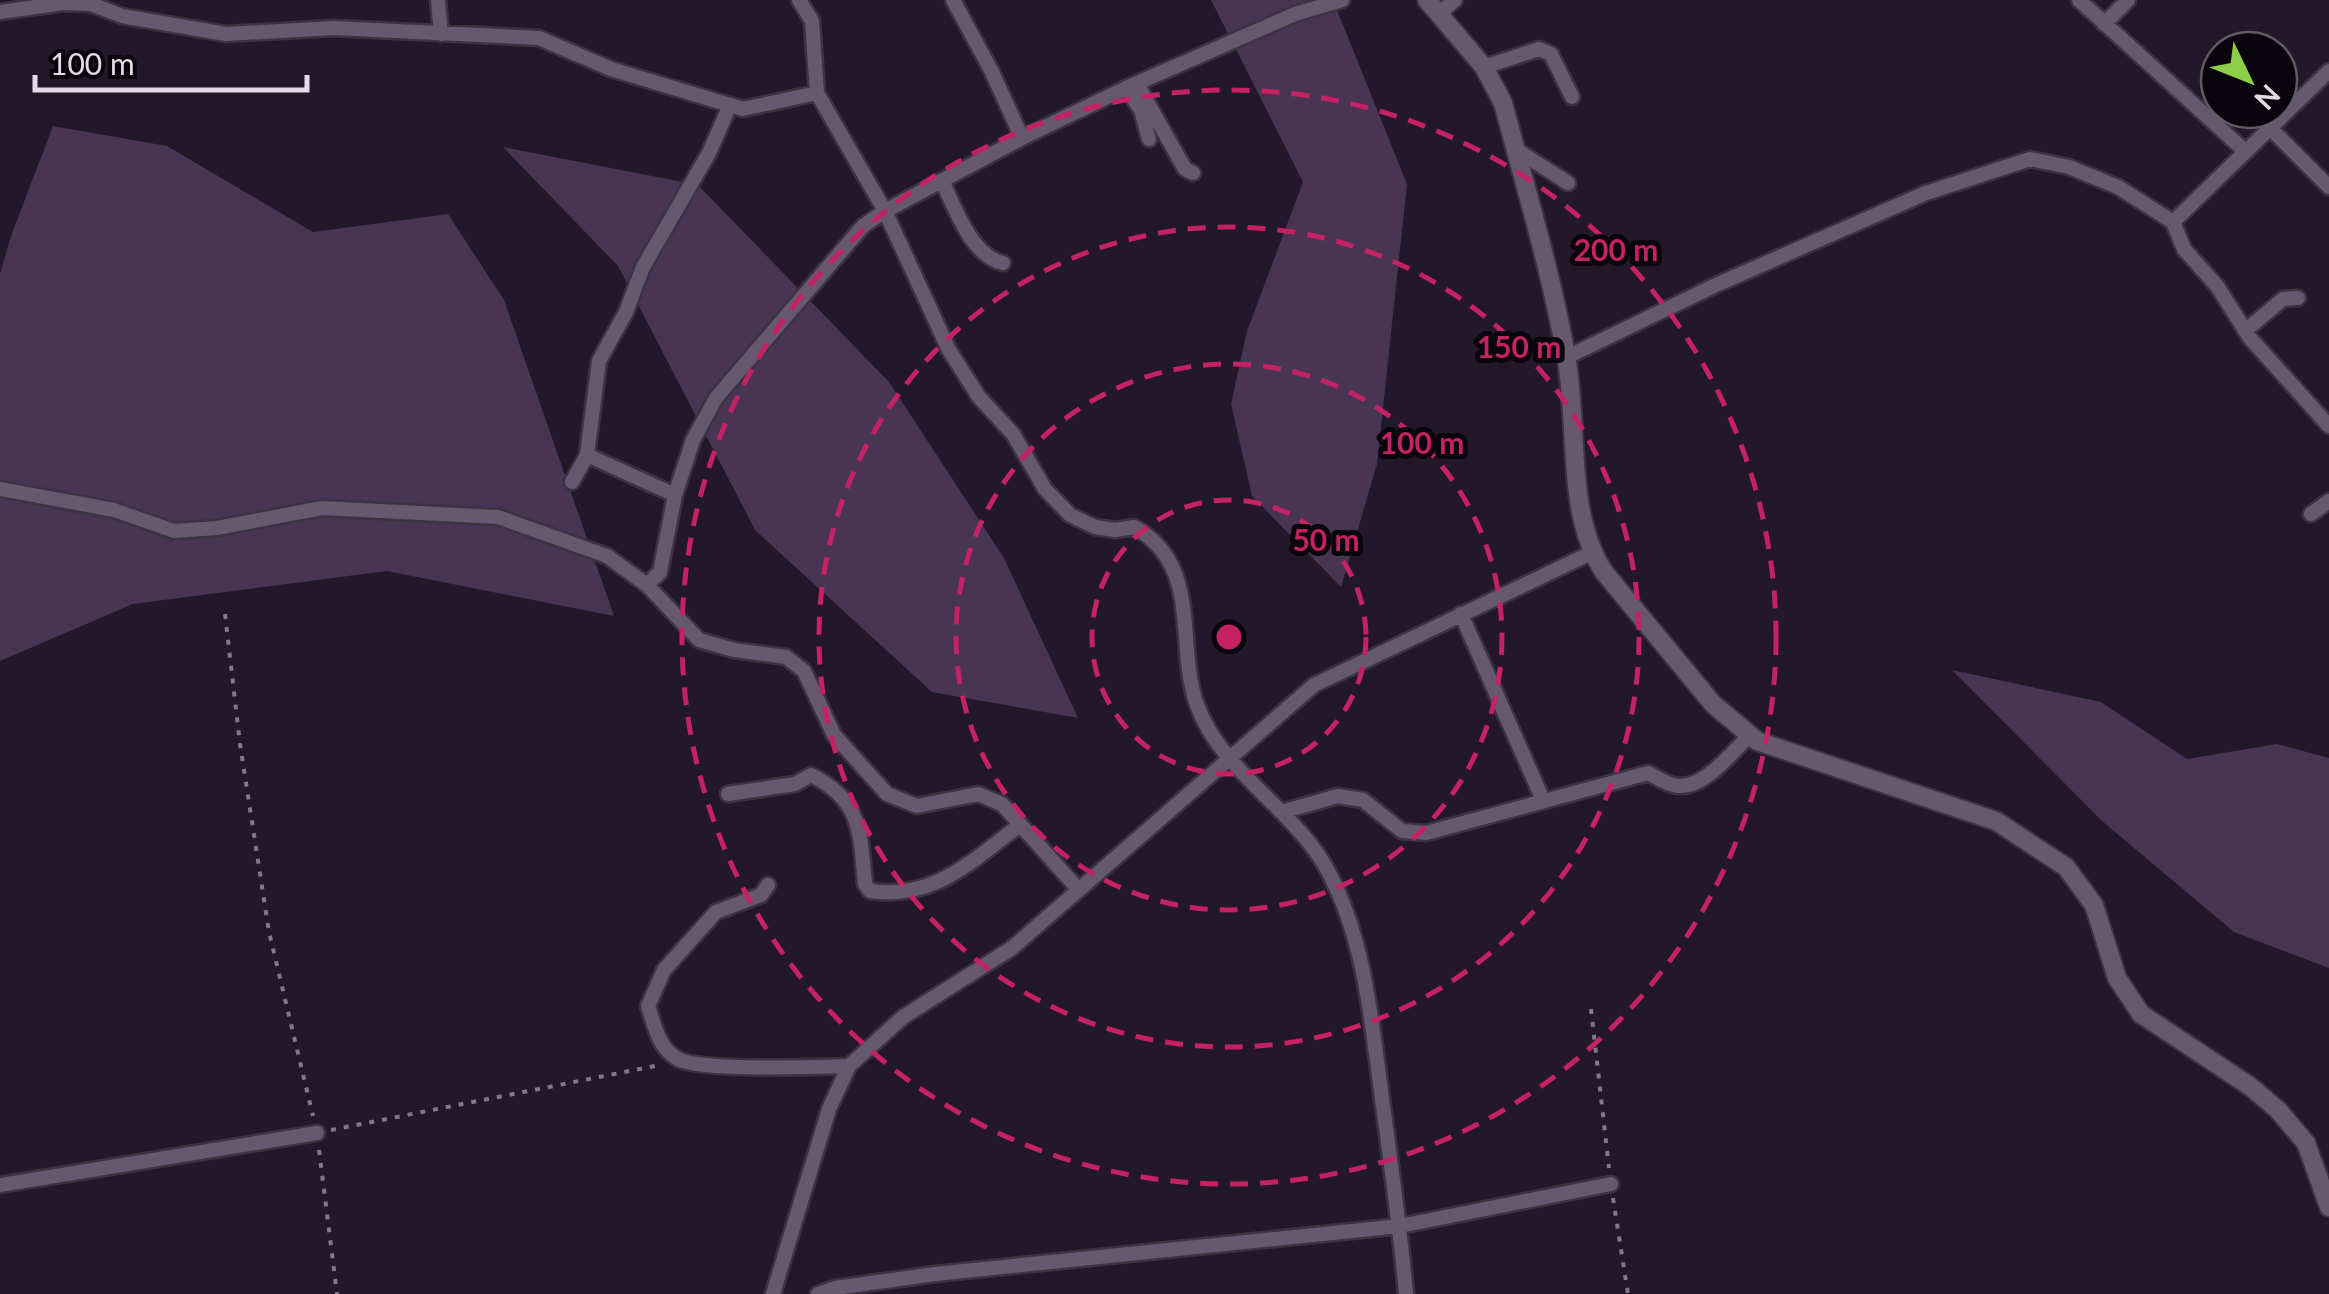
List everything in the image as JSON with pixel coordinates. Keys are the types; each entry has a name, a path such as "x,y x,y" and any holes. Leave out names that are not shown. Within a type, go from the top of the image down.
{"street":[{"path":"438,0 440,34"},
{"path":"800,0 812,21 818,92 885,211 949,350 979,398 1013,434 1046,489 1070,515 1095,527 1134,527 1159,545 1177,576 1196,702 1210,732 1312,845 1327,869 1365,976 1406,1294"},
{"path":"647,585 660,572 675,495 692,440 716,398 863,226 1022,138 1132,86 1295,14 1342,0"},
{"path":"1455,0 1433,7 1484,67 1503,103 1567,357 1582,516 1591,553 1713,704 1757,741 1996,821 2066,867 2094,905 2117,978 2141,1014 2252,1087 2278,1110 2306,1143 2329,1207"},
{"path":"2079,0 2245,150"},
{"path":"2104,24 2128,0"},
{"path":"958,1 1022,138"},
{"path":"0,12 91,4 122,16 226,34 334,28 539,38 611,69 743,109 818,92"},
{"path":"1484,67 1539,48 1552,54 1572,97"},
{"path":"2299,99 2329,71"},
{"path":"1132,86 1149,139"},
{"path":"1132,86 1185,169 1193,173"},
{"path":"572,482 586,455 600,361 626,312 642,267 709,153 730,105"},
{"path":"2173,222 2266,130"},
{"path":"2272,130 2329,187"},
{"path":"1515,149 1568,183"},
{"path":"1567,357 1718,284 1926,193 2030,159 2069,167 2118,187 2173,222 2184,249 2217,286 2246,331 2327,418"},
{"path":"942,181 974,241 994,261 1003,263"},
{"path":"2246,331 2283,299 2298,298"},
{"path":"586,455 675,495"},
{"path":"0,489 114,510 174,531 217,528 322,508 498,517 607,556 647,585 699,640 734,650 786,657 804,671 834,734 888,794 917,806 978,794 1002,804 1078,890"},
{"path":"2310,514 2329,500"},
{"path":"773,1294 829,1109 850,1066 903,1017 1012,948 1314,686 1591,553"},
{"path":"1461,614 1543,800"},
{"path":"1281,812 1338,796 1363,800 1402,831 1426,833 1648,774 1676,786 1692,784 1750,735"},
{"path":"728,794 795,784 811,775 832,786 860,826 865,884 870,891 883,893 913,892 941,883 1020,825"},
{"path":"768,886 761,895 716,912 664,970 648,1006 660,1044 680,1061 791,1068 850,1066"},
{"path":"0,1186 317,1133"},
{"path":"818,1294 835,1288 936,1274 1400,1226 1611,1184"}],"path":[{"path":"225,614 269,932 317,1133 337,1294"},
{"path":"1591,1009 1628,1294"},
{"path":"317,1133 680,1061"}],"shaded area":[{"path":"1211,0 1333,0 1407,184 1377,464 1341,587 1252,496 1231,404 1247,331 1303,182"},
{"path":"53,126 167,146 313,232 448,214 504,300 614,616 387,571 133,604 0,661 0,274"},
{"path":"503,147 698,185 889,382 1004,558 1078,718 932,692 755,530 618,266"},
{"path":"1952,670 2101,702 2187,759 2277,744 2329,758 2329,968 2234,932 2102,821"}]}
